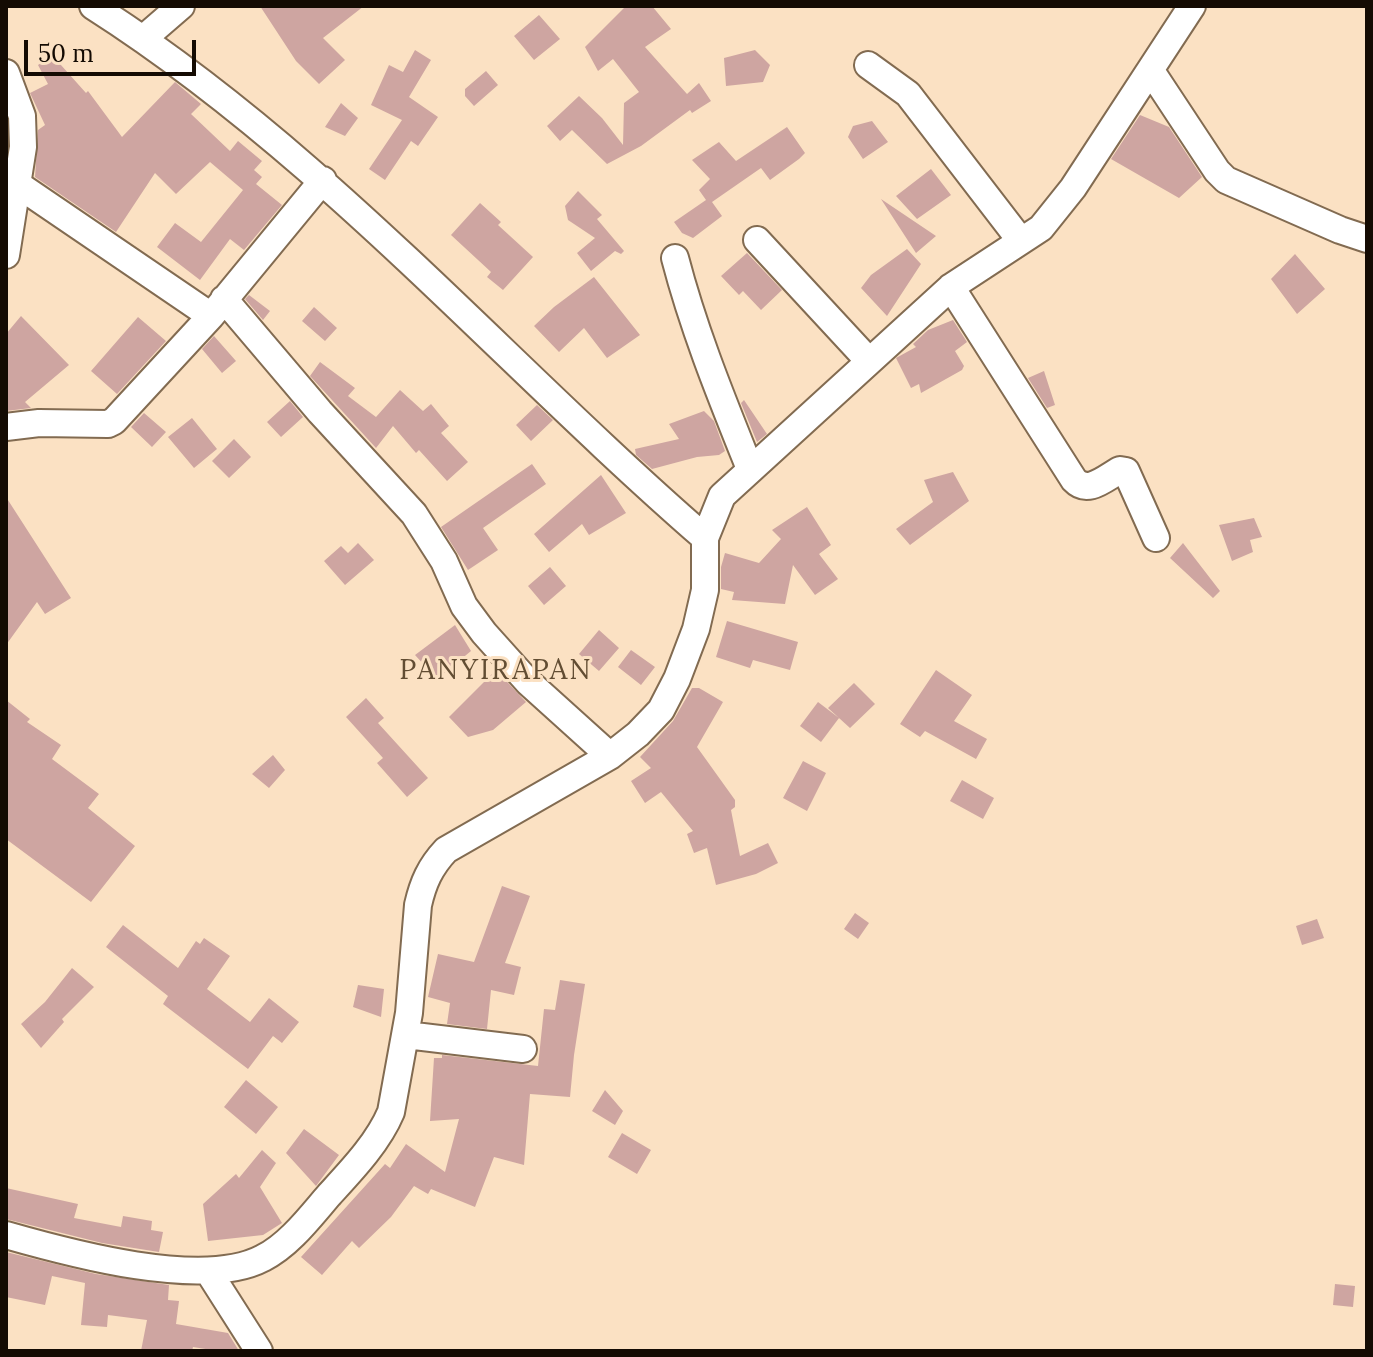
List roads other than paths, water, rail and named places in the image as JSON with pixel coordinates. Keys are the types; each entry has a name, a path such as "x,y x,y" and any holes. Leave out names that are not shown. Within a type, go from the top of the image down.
{"street":[{"path":"93,6 144,38 323,180 638,480 705,538"},
{"path":"144,38 181,6"},
{"path":"6,1235 71,1252 189,1271 246,1265 272,1253 349,1173 391,1112 406,1035 418,905 422,888 436,861 446,850 610,756 638,734 661,710 696,629 705,590 705,538 717,502 951,287 1041,228 1073,188 1192,6"},
{"path":"868,65 908,94 1021,241"},
{"path":"1151,71 1226,180 1367,239"},
{"path":"6,73 22,116 23,147 6,255"},
{"path":"6,427 39,423 108,424 114,421 218,308 323,180"},
{"path":"17,184 218,308 414,514 444,561 464,606 484,633 528,682 610,756"},
{"path":"757,240 869,361"},
{"path":"675,258 708,368 750,469"},
{"path":"951,287 1074,480 1087,488 1120,470 1126,471 1156,538"},
{"path":"406,1035 523,1049"},
{"path":"208,1271 259,1351"}],"district":[{"name":"PANYIRAPAN","path":"496,671"}]}
